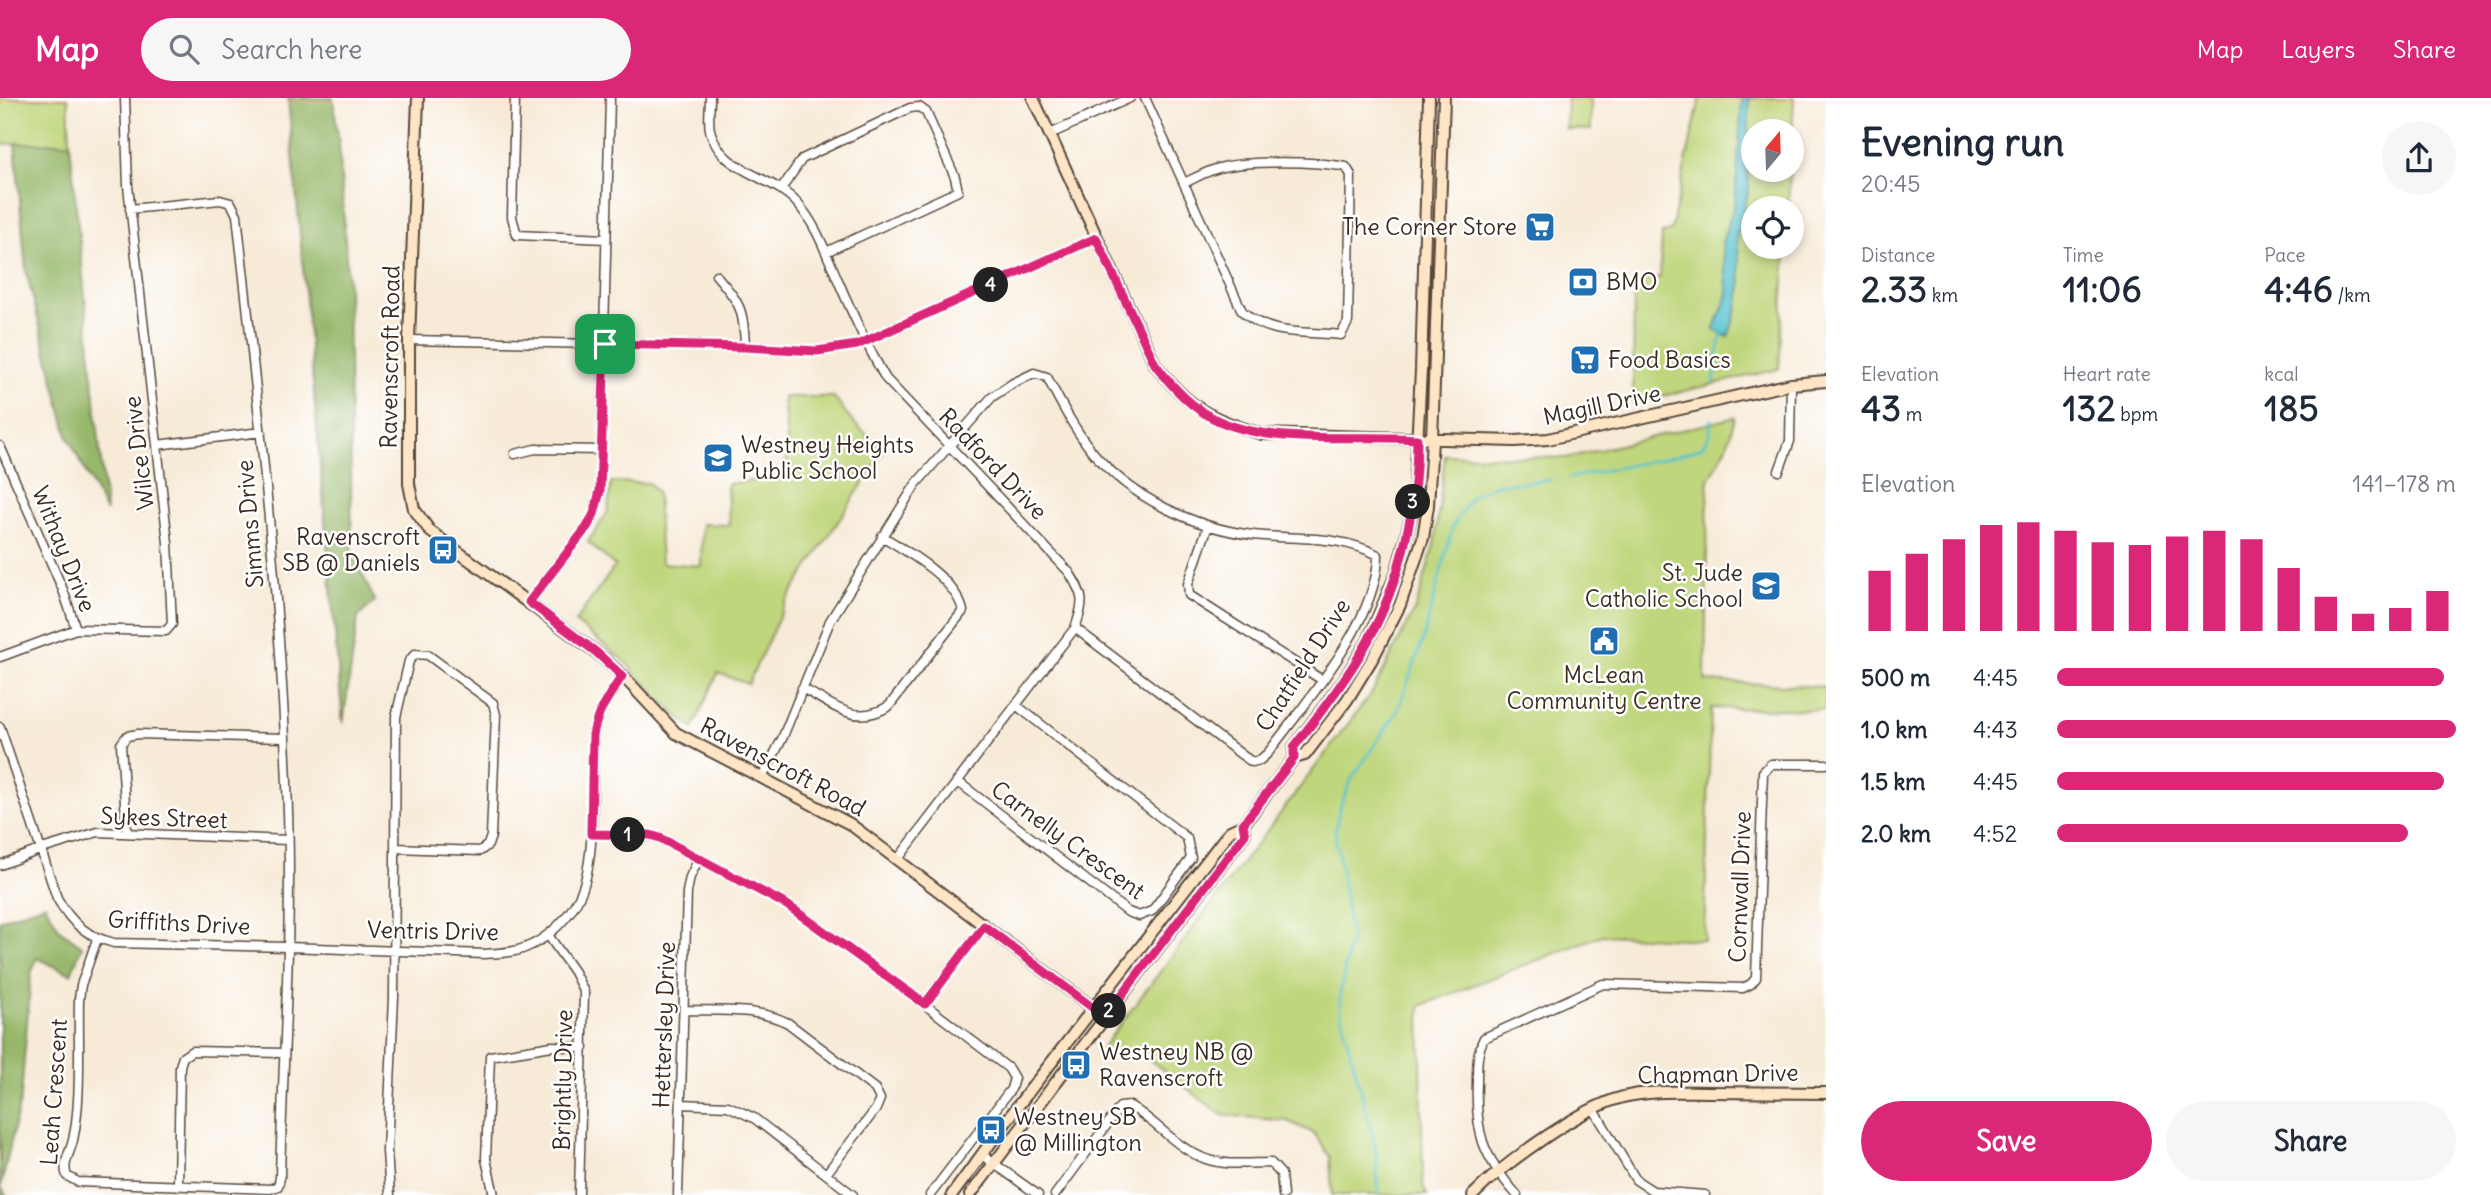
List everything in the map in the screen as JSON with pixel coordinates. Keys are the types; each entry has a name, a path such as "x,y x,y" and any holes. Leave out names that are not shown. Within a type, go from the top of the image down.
{"street":[{"name":"Wilce Drive","path":"0,657 76,629 166,631 172,624 168,543 130,209 125,98"},
{"name":"Ravenscroft Road","path":"418,98 410,340 409,484 414,509 430,531 596,652 676,733 850,824 1105,1017"},
{"path":"515,98 512,218 517,235 606,239"},
{"path":"529,602 587,527 594,514 600,491 611,98"},
{"name":"Radford Drive","path":"710,98 709,128 715,145 723,156 743,170 782,188 812,223 886,379 1069,572 1081,591 1083,606 1075,628 898,859"},
{"name":"Magill Drive","path":"1033,98 1155,364 1168,382 1206,414 1262,434 1515,441 1548,439 1791,384 1826,382"},
{"path":"1050,134 1130,98"},
{"path":"1145,98 1242,311 1253,321 1270,329 1341,335 1348,322 1351,175 1346,167 1328,164 1245,163 1217,168 1184,183"},
{"path":"952,1195 1230,831 1243,824 1294,758 1305,755 1347,700 1401,605 1423,538 1428,506 1422,370 1429,98"},
{"path":"1294,758 1294,747 1344,681 1368,641 1396,574 1413,502 1425,440 1444,98"},
{"path":"782,188 802,159 910,108 919,107 926,113 955,177 958,191 826,252"},
{"name":"Simms Drive","path":"130,209 220,200 231,203 237,215 274,558 288,840 287,947"},
{"path":"410,340 817,351 867,342 1096,238"},
{"path":"716,275 740,304 745,326 745,347"},
{"name":"Chatfield Drive","path":"762,778 782,739 830,621 916,484 992,397 1034,373 1047,377 1068,418 1109,469 1160,505 1208,526 1252,535 1328,538 1366,548 1378,555 1378,569 1361,621 1268,753 1260,760 1252,762 1075,628"},
{"path":"1779,471 1790,442 1791,384"},
{"path":"157,445 261,432"},
{"name":"Withay Drive","path":"0,446 63,590 76,629"},
{"path":"515,454 535,449 601,450"},
{"path":"1208,526 1188,584 1189,595 1322,680"},
{"path":"802,688 860,716 876,714 889,706 963,611 960,599 924,562 882,536"},
{"path":"390,1195 387,1151 394,951 396,717 409,661 415,654 428,654 493,703 496,715 491,836 488,845 480,851 395,848"},
{"name":"Ventris Drive","path":"287,947 508,953 527,947 548,935 564,919 580,895 587,876 591,834 593,735 601,707 622,676"},
{"name":"Carnelly Crescent","path":"957,781 1128,912 1139,916 1152,911 1191,858 1187,838 1016,705"},
{"name":"Griffiths Drive","path":"0,727 57,898 65,913 79,929 97,939 114,943 287,947"},
{"path":"127,833 121,744 127,736 138,734 284,738"},
{"name":"Cornwall Drive","path":"1499,1171 1480,1139 1476,1114 1477,1057 1484,1038 1603,984 1743,988 1751,984 1756,978 1763,772 1772,764 1826,764"},
{"path":"970,1195 1245,834 1243,824"},
{"name":"Sykes Street","path":"0,864 98,832 288,840"},
{"path":"591,834 650,835 660,838 787,905 925,1004 1008,1068 1014,1078 1011,1088 930,1195"},
{"name":"Hettersley Drive","path":"678,1195 687,892 690,877 699,858"},
{"path":"925,1004 984,926"},
{"name":"Brightly Drive","path":"548,935 574,972 584,992 579,1195"},
{"name":"Leah Crescent","path":"97,939 81,985 76,1114 73,1140 64,1168 67,1176 78,1182 270,1189 278,1186 287,947"},
{"path":"684,1010 760,1013 776,1017 788,1023 875,1089 880,1099 876,1109 826,1174"},
{"path":"494,1195 486,1159 491,1056 552,1046 584,1048"},
{"path":"178,1184 180,1066 183,1057 192,1051 283,1053"},
{"name":"Chapman Drive","path":"1472,1195 1499,1171 1593,1108 1622,1097 1651,1091 1826,1093"},
{"path":"681,1104 728,1107 754,1118 853,1195"},
{"path":"1055,1195 1120,1107 1130,1106 1189,1151 1207,1159 1228,1163 1271,1163 1281,1174 1283,1195"},
{"path":"1593,1108 1636,1180 1653,1191 1706,1195"},
{"path":"982,1155 1038,1195"},
{"path":"1499,1171 1517,1195"}],"green space":[{"path":"0,98 68,98 70,143 0,144"},
{"path":"288,98 333,98 339,144 348,286 352,553 375,601 358,617 343,724"},
{"path":"1567,98 1591,98 1591,130 1566,129"},
{"path":"1700,98 1794,98 1793,119 1741,119 1741,182 1789,182 1789,196 1741,196 1741,259 1785,259 1779,369 1633,403 1634,293 1646,279 1660,278 1662,233 1671,231"},
{"path":"15,143 70,143 106,512 68,437 26,271"},
{"path":"783,397 834,397 852,421 884,451 787,600 748,684 718,673 693,728 675,714 623,660 575,622 615,566 588,542 608,512 611,482 649,483 657,492 661,563 701,566 702,524 729,525 727,484 786,477 787,439"},
{"path":"1735,417 1727,446 1709,480 1708,488 1705,681 1826,687 1826,710 1711,708 1704,940 1602,935 1420,1006 1423,1185 1427,1195 1332,1195 1330,1157 1314,1133 1287,1121 1222,1115 1137,1050 1100,1051 1373,691 1416,607 1435,542 1445,455 1566,458"},
{"path":"45,904 60,930 82,946 71,974 37,958 31,974 21,1096 1,1187 6,1195 0,1195 0,920"}],"water":[{"path":"1742,98 1750,98 1749,119 1741,119 1741,182 1749,182 1749,188 1747,196 1741,196 1741,220 1737,236 1741,286 1728,337 1714,330 1728,294 1722,243 1735,203"}],"waterway":[{"path":"1714,383 1723,333"},
{"path":"1569,478 1701,448 1710,433 1711,419"},
{"path":"1378,1195 1376,1151 1340,1012 1340,994 1351,937 1335,833 1339,810 1351,780 1397,712 1423,640 1453,526 1471,497 1494,485 1551,480"}],"place":[{"name":"The Corner Store","path":"1540,227"},
{"name":"BMO","path":"1583,282"},
{"name":"Food Basics","path":"1585,360"},
{"name":"Westney Heights Public School","path":"718,458"},
{"name":"Ravenscroft SB @ Daniels","path":"443,550"},
{"name":"St. Jude Catholic School","path":"1766,586"},
{"name":"McLean Community Centre","path":"1604,641"},
{"name":"Westney NB @ Ravenscroft","path":"1076,1065"},
{"name":"Westney SB @ Millington","path":"991,1130"}],"route":[{"path":"1096,238 1155,364 1168,382 1206,414 1262,434 1417,439 1413,502 1407,533 1396,574 1368,641 1344,681 1294,747 1294,758 1243,824 1245,834 1105,1017 984,926 925,1004 787,905 718,867 650,835 591,834 593,735 601,707 622,676 596,652 529,602 594,514 600,491 605,344 817,351 857,345 1096,238"}]}
